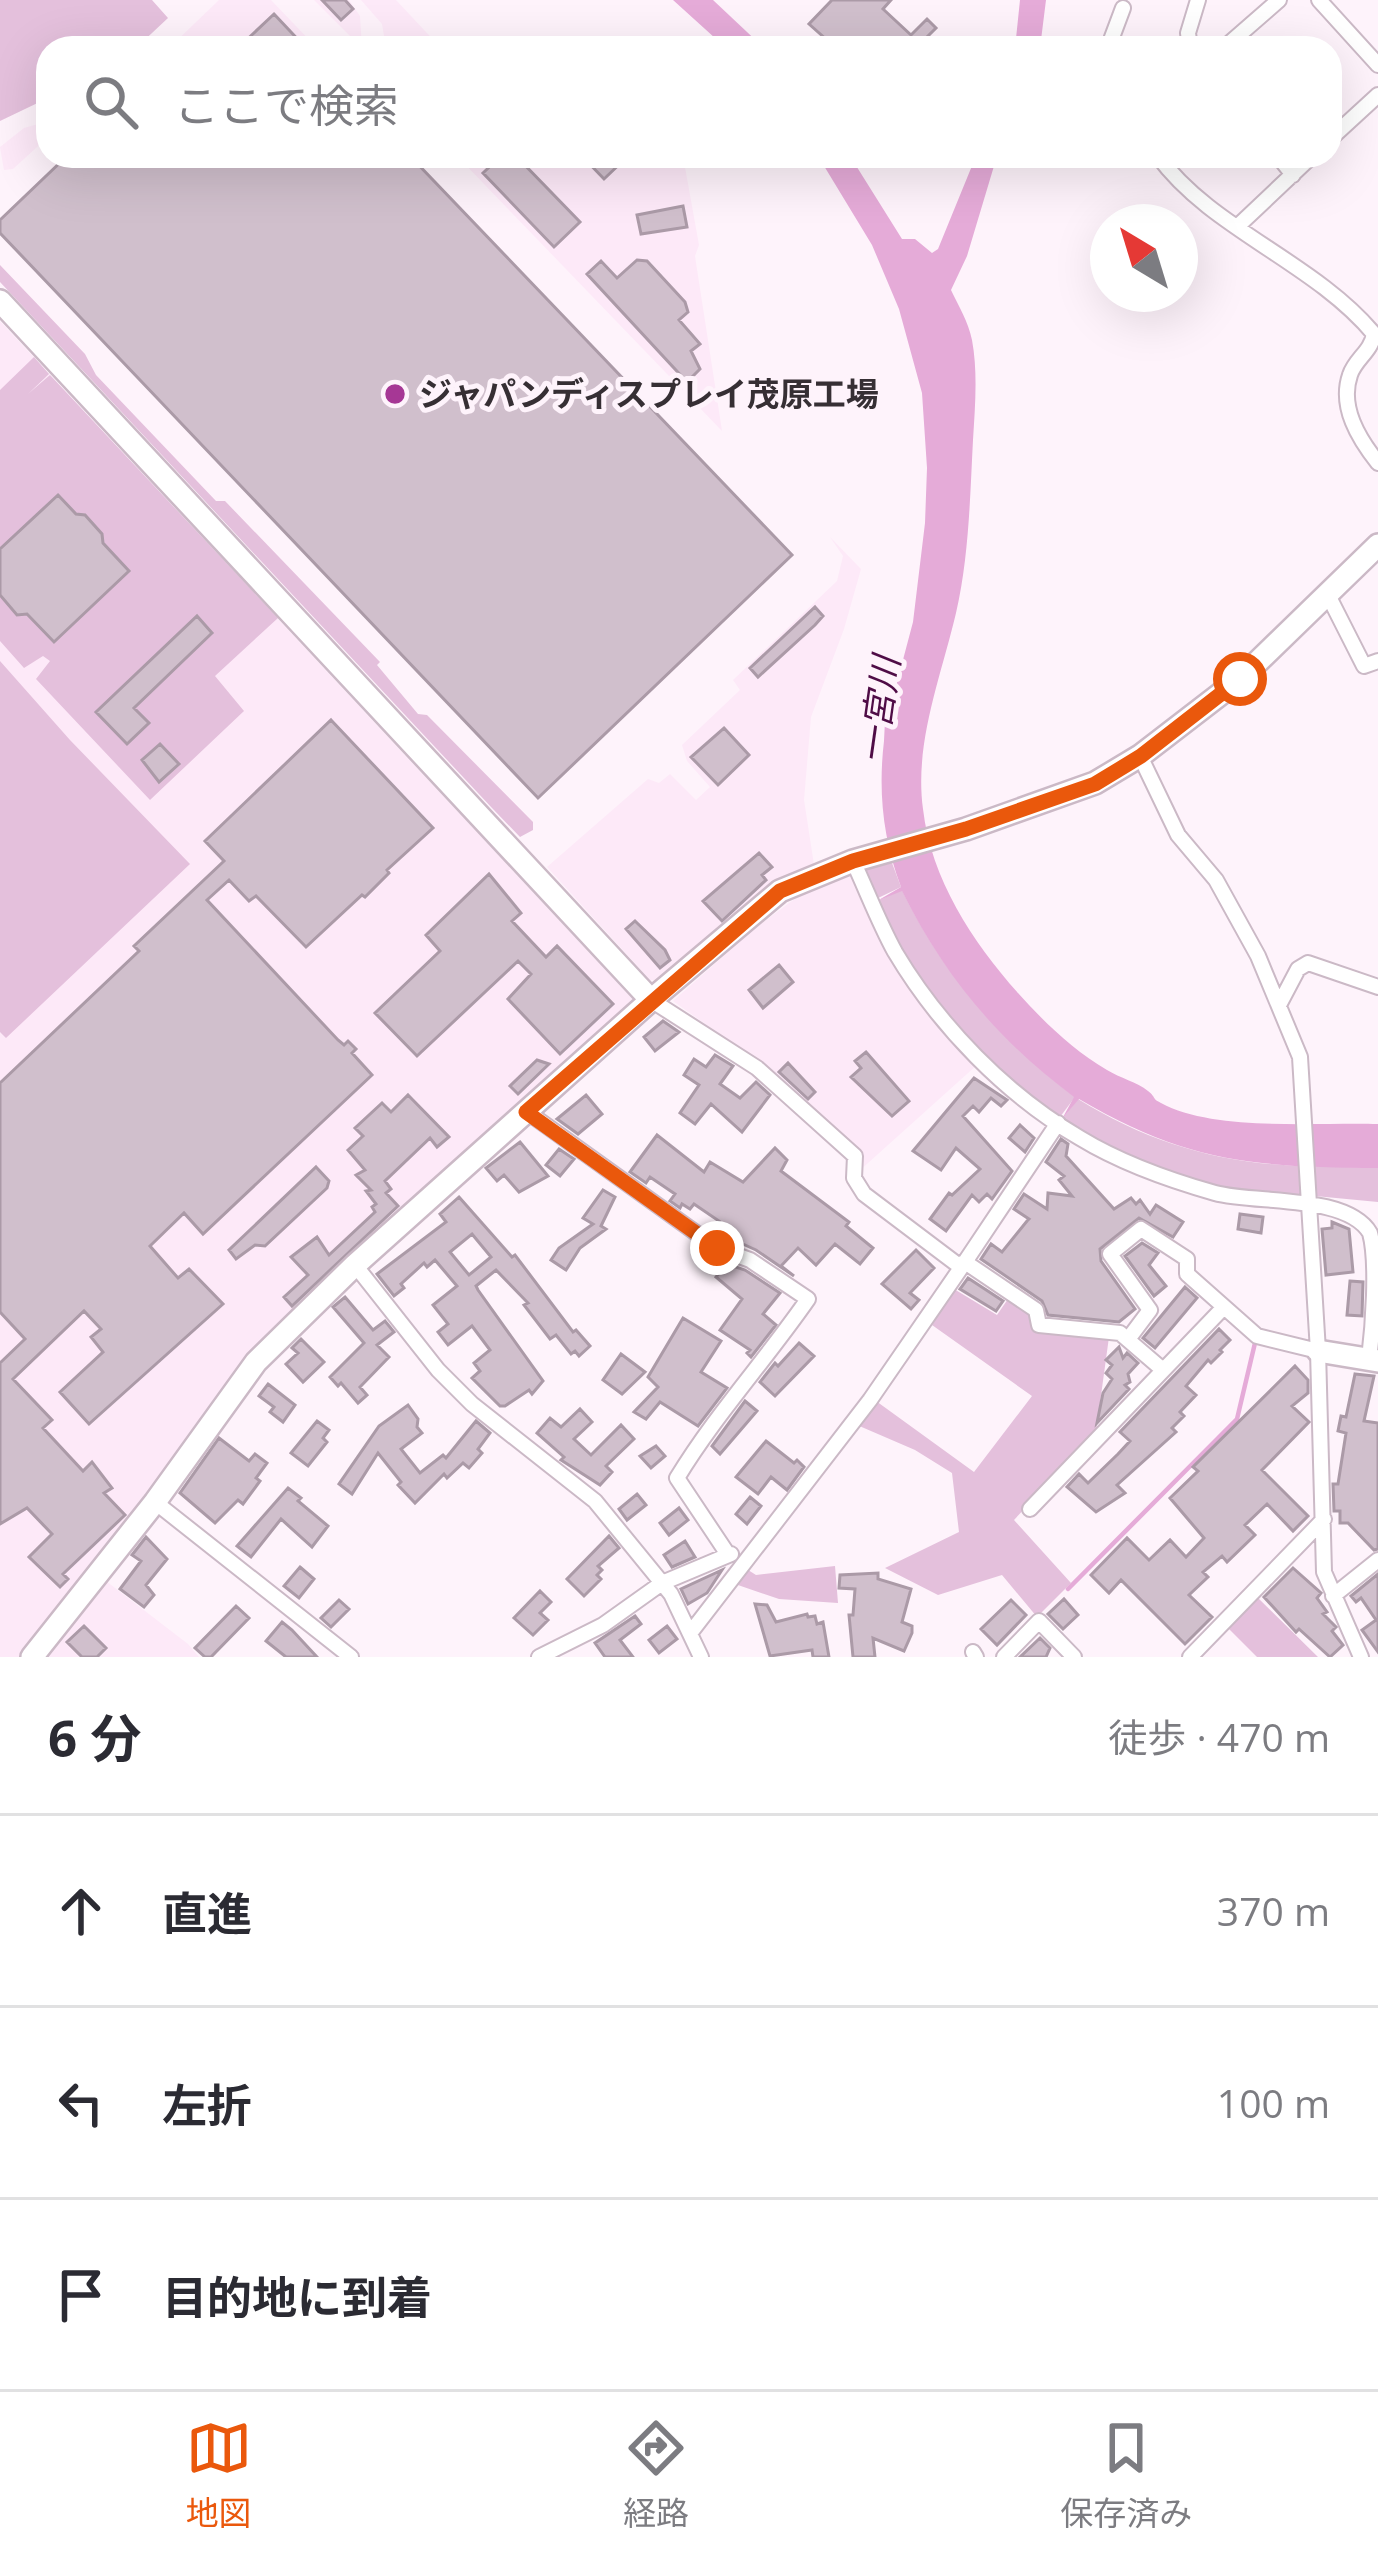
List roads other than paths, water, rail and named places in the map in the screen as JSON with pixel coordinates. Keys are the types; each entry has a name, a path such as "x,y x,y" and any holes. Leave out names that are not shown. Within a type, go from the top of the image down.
{"street":[{"path":"1188,36 1198,0"},
{"path":"1238,36 1279,0"},
{"path":"1319,0 1378,65"},
{"path":"1112,36 1123,8"},
{"path":"1342,128 1378,95"},
{"path":"1168,168 1191,195 1310,277 1374,334 1372,346 1350,374 1350,418 1378,463"},
{"path":"1287,168 1293,175"},
{"path":"1239,225 1300,168"},
{"path":"0,302 651,1000 757,1068 855,1156 854,1178 864,1194 958,1264 965,1262"},
{"path":"32,1657 155,1502 256,1362 355,1264 780,891 855,860 966,829 1095,784 1141,756 1240,679 1378,545"},
{"path":"1328,596 1364,666 1378,661"},
{"path":"1141,756 1178,835 1216,880 1280,1005 1300,1057 1311,1200 1324,1573 1360,1657"},
{"path":"855,860 884,932 934,1010 995,1073 1058,1123 1119,1158 1186,1184 1223,1195 1311,1200 1337,1209 1369,1230 1377,1281 1374,1360 1257,1336 1187,1274 1187,1259 1141,1229 1110,1254 1150,1310 1129,1338"},
{"path":"1280,1005 1298,969 1308,963 1378,987"},
{"path":"526,1112 717,1248 750,1261 808,1299 766,1360 708,1426 677,1478 727,1553"},
{"path":"691,1633 883,1383 1058,1123"},
{"path":"965,1262 1036,1310 1039,1325 1120,1334 1163,1370"},
{"path":"355,1264 438,1370 472,1404 595,1501 662,1582 701,1657"},
{"path":"1030,1509 1223,1308"},
{"path":"155,1502 351,1657"},
{"path":"1190,1657 1324,1519"},
{"path":"539,1657 603,1625 662,1582 727,1553 747,1558"},
{"path":"1333,1596 1378,1560"},
{"path":"1004,1657 1039,1622 1074,1657"}],"waterway":[{"path":"1068,1589 1237,1419 1255,1343"}],"place":[{"name":"ジャパンディスプレイ茂原工場","path":"395,394"}],"water label":[{"name":"一宮川","path":"879,710"}]}
